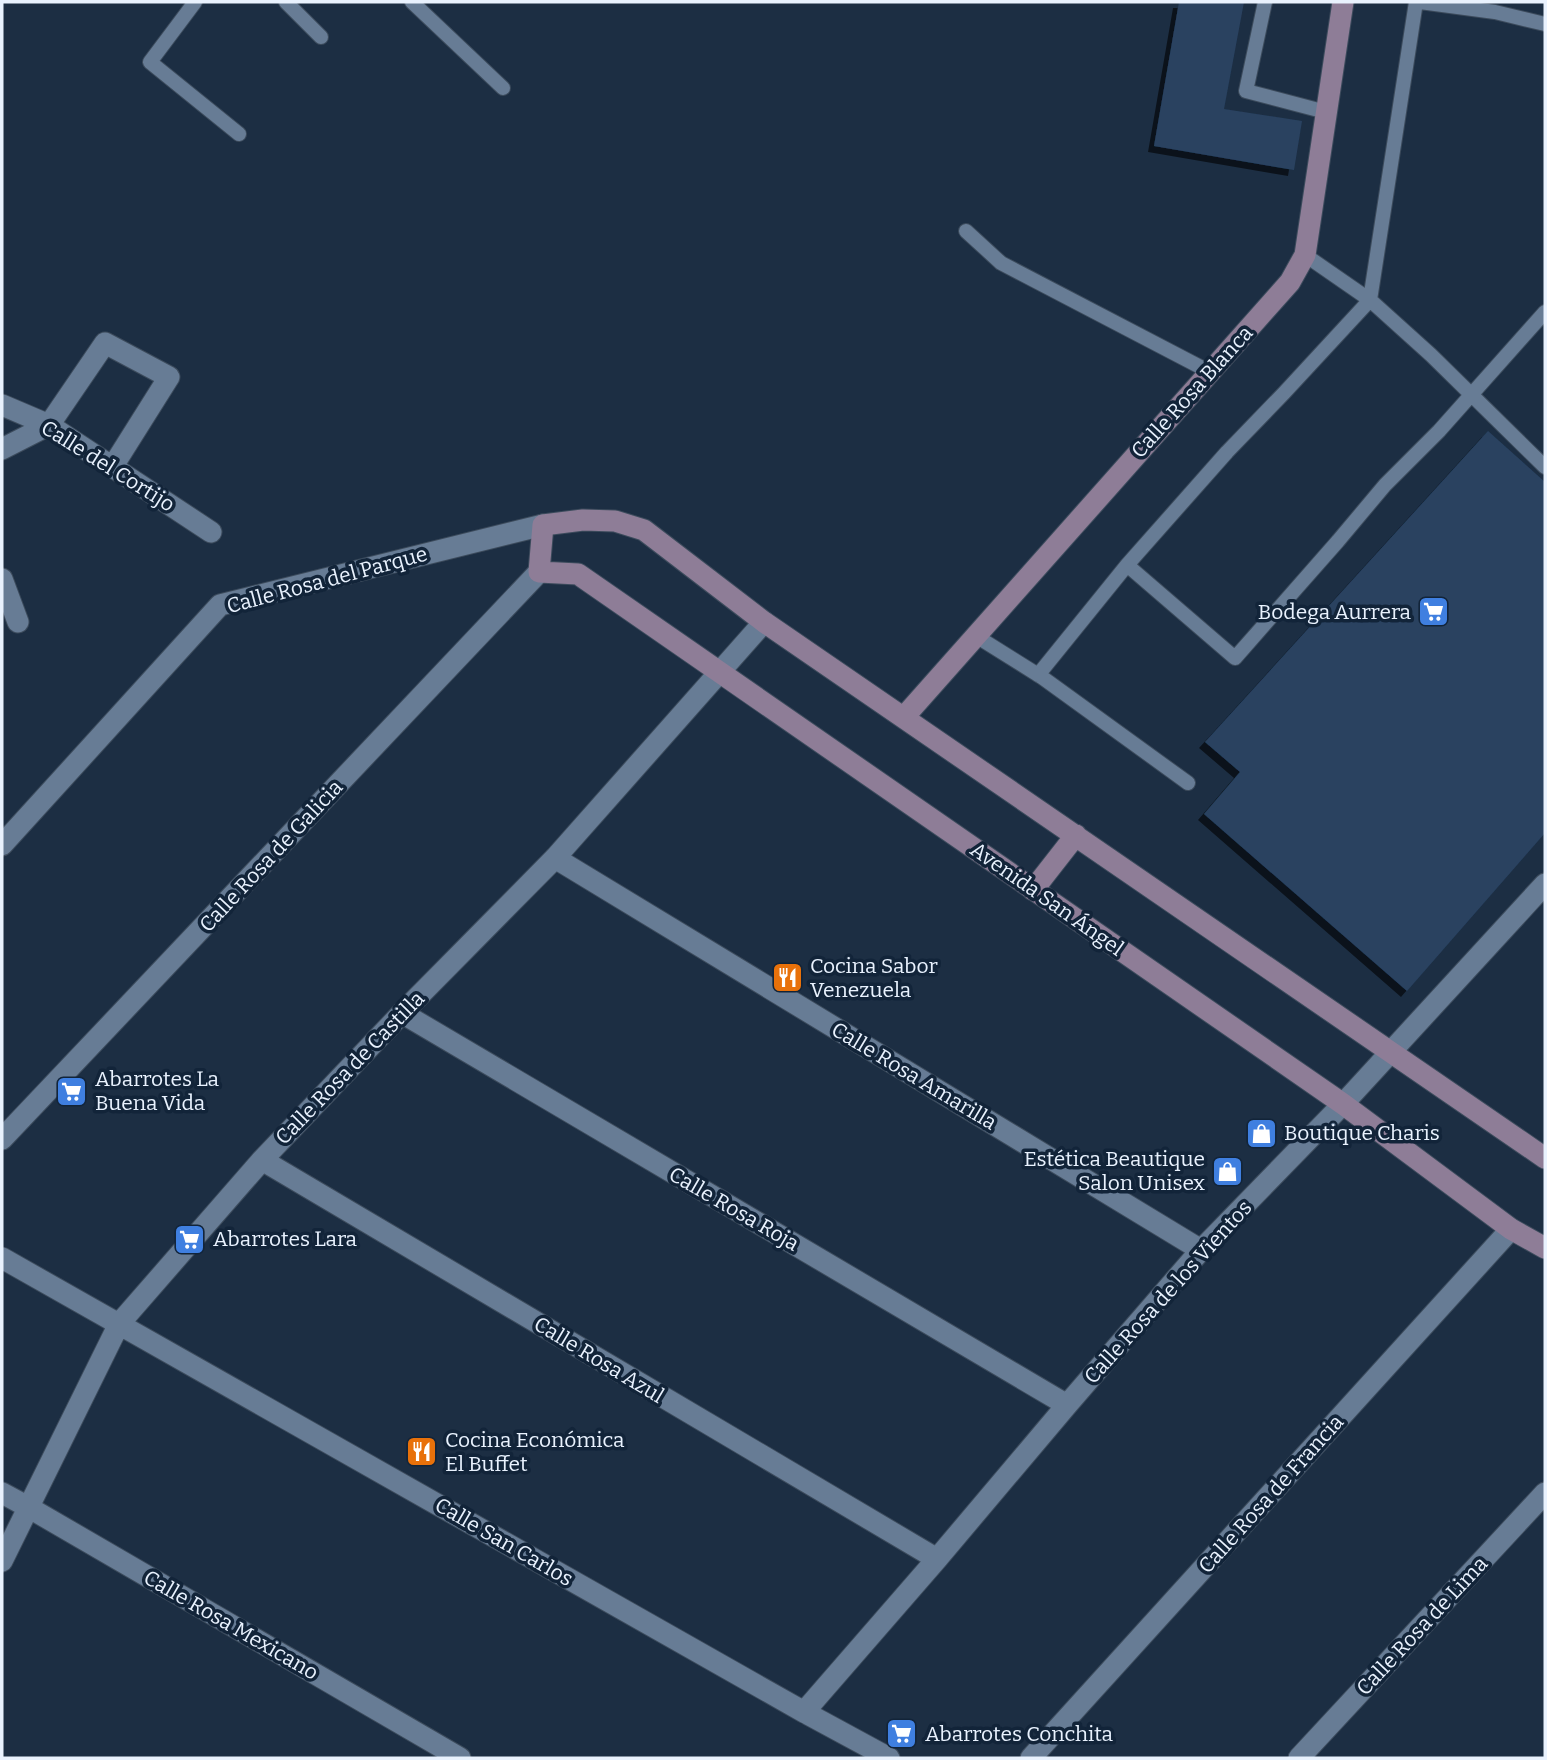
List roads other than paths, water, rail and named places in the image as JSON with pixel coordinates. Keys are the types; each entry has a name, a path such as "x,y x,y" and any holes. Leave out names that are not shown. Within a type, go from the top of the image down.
{"street":[{"name":"Calle Rosa Blanca","path":"904,717 1290,282 1306,255 1343,2"},
{"path":"2,449 49,425 106,343 169,377 113,466"},
{"name":"Calle del Cortijo","path":"2,405 49,425 211,532"},
{"path":"539,572 543,525 583,520 615,521 644,530 764,622 1545,1158"},
{"name":"Calle Rosa del Parque","path":"2,845 220,605 543,525"},
{"name":"Avenida San Ángel","path":"539,572 578,574 1343,1104 1511,1229 1545,1248"},
{"name":"Calle Rosa de Galicia","path":"2,1139 539,572"},
{"path":"2,579 18,622"},
{"name":"Calle Rosa de Castilla","path":"2,1561 119,1324 262,1160 555,858 764,622"},
{"path":"1033,890 1076,835"},
{"name":"Calle Rosa Amarilla","path":"555,858 1201,1250"},
{"name":"Calle Rosa de los Vientos","path":"804,1712 1201,1250 1392,1052 1545,884"},
{"name":"Calle Rosa Roja","path":"402,1013 1067,1405"},
{"name":"Calle Rosa Azul","path":"262,1160 937,1559"},
{"name":"Calle Rosa de Francia","path":"1031,1758 1511,1229"},
{"name":"Calle San Carlos","path":"2,1258 889,1758"},
{"name":"Calle Rosa Mexicano","path":"2,1493 460,1758"},
{"name":"Calle Rosa de Lima","path":"1299,1758 1545,1493"}],"lane":[{"path":"195,2 150,62 239,134"},
{"path":"286,2 321,37"},
{"path":"412,2 503,88"},
{"path":"1265,2 1247,91 1326,112"},
{"path":"1038,675 1126,565 1227,452 1370,300 1418,2 1494,12 1545,24"},
{"path":"966,231 1001,263 1210,372"},
{"path":"1306,255 1370,300 1431,355 1545,467"},
{"path":"1126,565 1235,658 1385,485 1471,396 1545,312"},
{"path":"976,636 1038,675 1188,783"}],"place":[{"name":"Bodega Aurrera","path":"1434,612"},
{"name":"Cocina Sabor Venezuela","path":"787,978"},
{"name":"Abarrotes La Buena Vida","path":"72,1091"},
{"name":"Boutique Charis","path":"1261,1133"},
{"name":"Estética Beautique Salon Unisex","path":"1228,1171"},
{"name":"Abarrotes Lara","path":"190,1239"},
{"name":"Cocina Económica El Buffet","path":"422,1452"},
{"name":"Abarrotes Conchita","path":"902,1734"}]}
